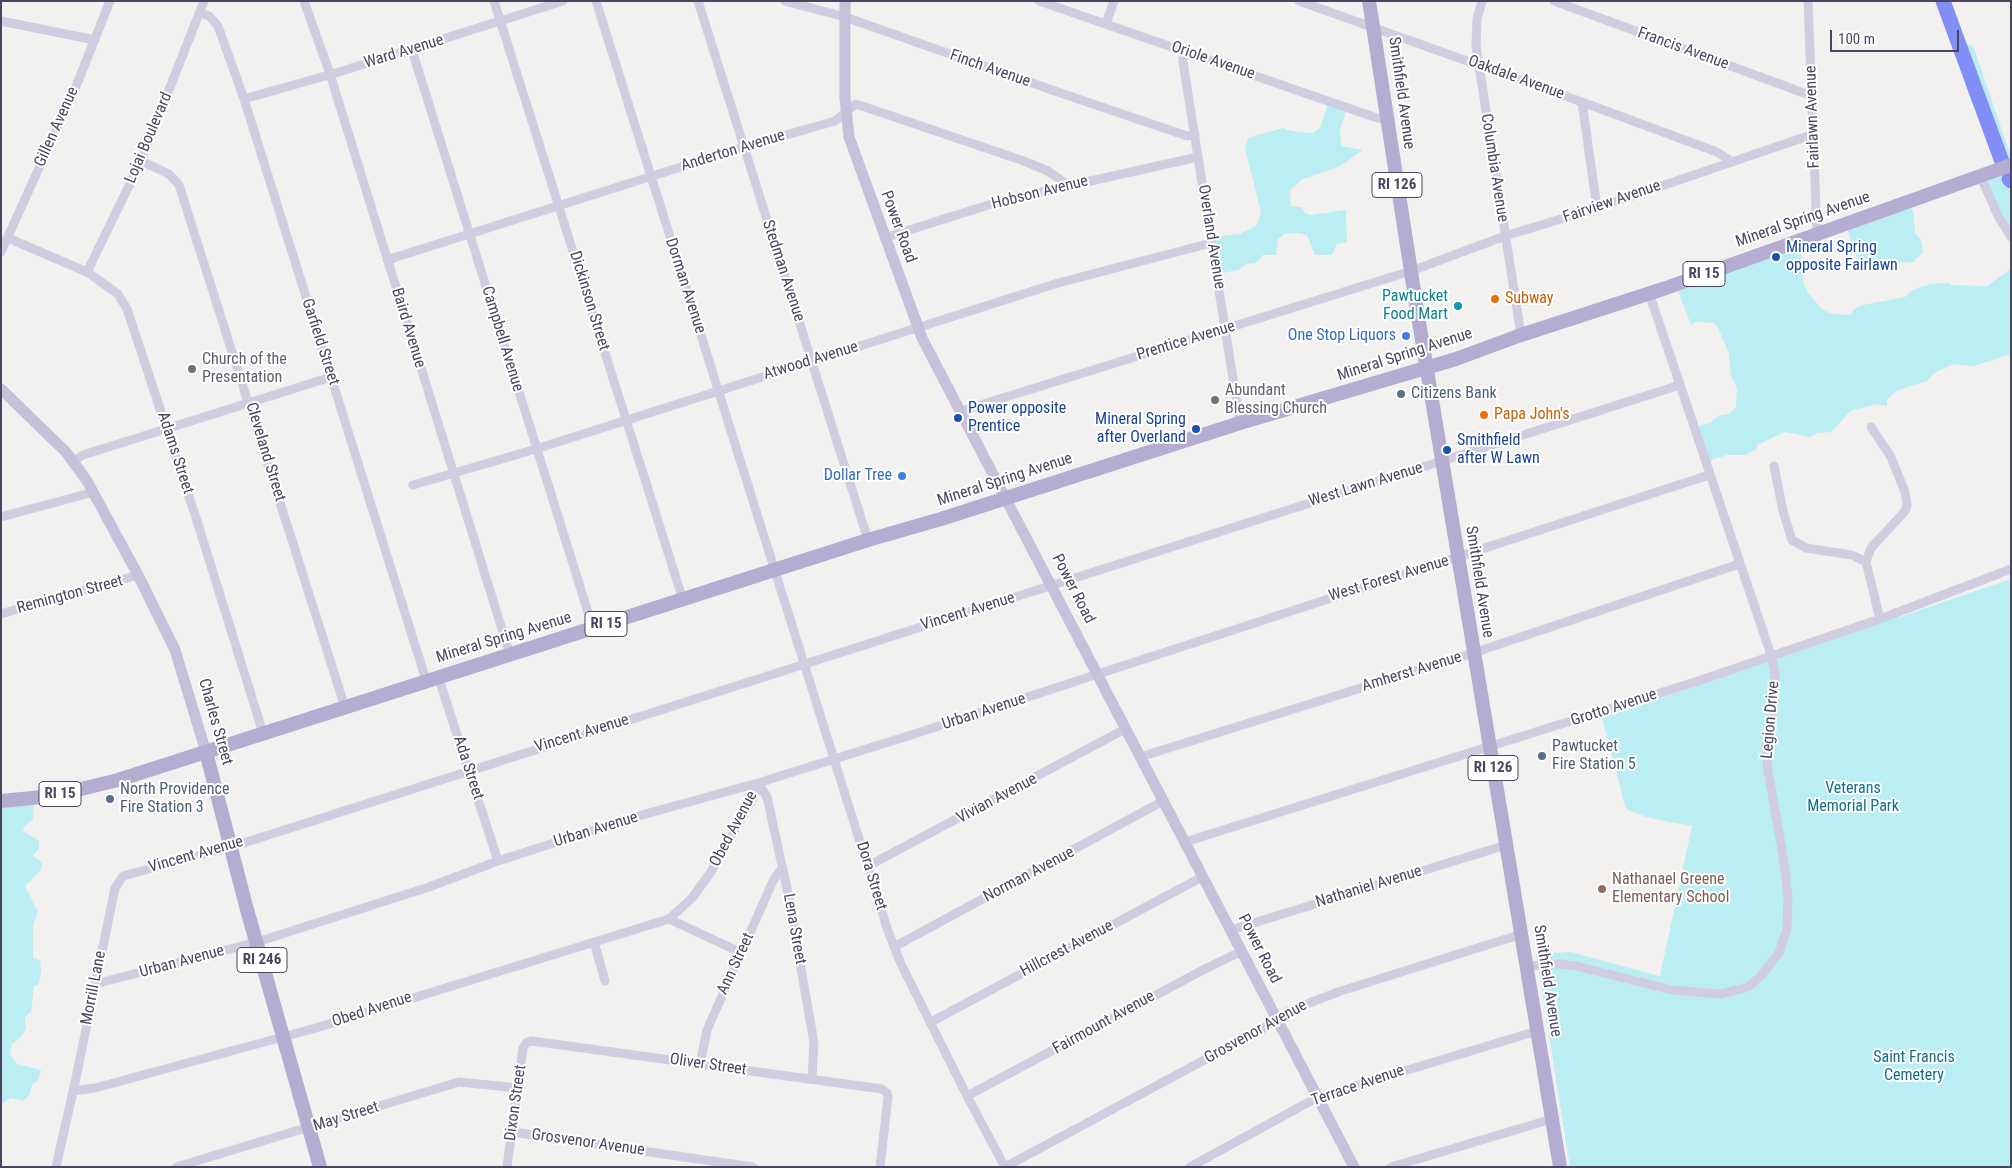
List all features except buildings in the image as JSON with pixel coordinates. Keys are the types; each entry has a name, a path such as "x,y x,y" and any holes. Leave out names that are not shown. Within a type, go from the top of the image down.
{"main road":[{"name":"Power Road","path":"845,1 846,112 848,132 854,156 918,328 1354,1167"},
{"name":"Smithfield Avenue","path":"1369,1 1386,120 1457,558 1560,1167"},
{"name":"Mineral Spring Avenue","path":"1,801 52,796 118,780 868,540 1007,498 1240,423 1426,368 1521,334 1649,293 2011,164"},
{"name":"Charles Street","path":"1,390 74,461 94,492 175,650 206,752 256,942 320,1167"}],"street":[{"name":"Gillen Avenue","path":"4,244 95,40 110,1"},
{"name":"Lojai Boulevard","path":"87,272 141,161 201,14 204,1"},
{"name":"Baird Avenue","path":"304,1 330,74 510,655"},
{"name":"Dickinson Street","path":"494,1 625,420 684,600"},
{"name":"Ward Avenue","path":"244,99 412,50 563,1"},
{"name":"Dorman Avenue","path":"596,1 774,570"},
{"name":"Stedman Avenue","path":"698,1 868,540"},
{"name":"Finch Avenue","path":"785,1 845,17 1187,136 1194,135"},
{"name":"Oriole Avenue","path":"1039,1 1374,118 1386,120"},
{"path":"1106,24 1114,1"},
{"name":"Oakdale Avenue","path":"1299,1 1582,102 1716,152 1731,161"},
{"name":"Columbia Avenue","path":"1482,1 1476,31 1478,64 1521,334"},
{"name":"Francis Avenue","path":"1554,1 1812,96"},
{"name":"Fairlawn Avenue","path":"1808,1 1817,234"},
{"name":"Garfield Street","path":"201,14 209,16 218,26 244,99 332,377 432,678"},
{"path":"1,21 95,40"},
{"name":"Campbell Avenue","path":"412,50 593,628"},
{"name":"Overland Avenue","path":"1183,50 1194,135 1240,423"},
{"path":"1582,102 1597,208"},
{"name":"Anderton Avenue","path":"387,260 744,147 835,121 856,104 1021,160 1048,171 1068,185"},
{"name":"Fairview Avenue","path":"1411,271 1505,236 1597,208 1814,134"},
{"name":"Hobson Avenue","path":"884,238 1000,201 1198,157"},
{"name":"Cleveland Street","path":"141,161 168,174 180,185 345,707"},
{"path":"1980,175 1998,216 2011,237"},
{"name":"Atwood Avenue","path":"414,485 536,449 718,389 1058,283 1211,243"},
{"name":"Adams Street","path":"4,244 87,272 118,294 127,309 263,733"},
{"name":"Prentice Avenue","path":"961,411 1411,271"},
{"name":"Legion Drive","path":"1527,966 1560,964 1576,966 1665,989 1720,994 1748,987 1770,966 1782,945 1788,913 1783,855 1767,765 1767,735 1776,683 1771,655 1649,293"},
{"path":"74,461 83,455 332,377"},
{"name":"West Lawn Avenue","path":"1052,585 1680,385"},
{"path":"1871,427 1891,457 1905,492 1907,505 1905,511 1871,548 1866,562 1880,619"},
{"path":"1774,466 1783,511 1792,540 1806,548 1852,555 1866,562"},
{"name":"West Forest Avenue","path":"1098,674 1709,475"},
{"path":"1,517 94,492"},
{"name":"Amherst Avenue","path":"1140,757 1473,653 1739,564"},
{"name":"Grotto Avenue","path":"1185,842 1610,710 1880,619 2011,569"},
{"name":"Dora Street","path":"774,570 894,947 967,1096 1005,1167"},
{"name":"Remington Street","path":"1,614 138,575"},
{"name":"Vincent Avenue","path":"116,886 123,876 231,847 1052,585"},
{"name":"Urban Avenue","path":"95,984 256,942 430,887 498,861 631,818 758,783 1098,674"},
{"name":"Ada Street","path":"432,678 469,770 498,861"},
{"name":"Vivian Avenue","path":"868,866 1125,729"},
{"name":"Lena Street","path":"758,783 767,797 781,853 782,868 814,1043 812,1079"},
{"name":"Obed Avenue","path":"73,1091 95,1088 283,1036 669,919 688,902 711,872 754,798 758,783"},
{"name":"Norman Avenue","path":"894,947 1164,801"},
{"name":"Nathaniel Avenue","path":"1231,930 1506,845"},
{"name":"Ann Street","path":"700,1064 707,1030 773,881 782,868"},
{"name":"Hillcrest Avenue","path":"931,1022 1202,877"},
{"name":"Morrill Lane","path":"56,1167 116,886"},
{"path":"669,919 742,953"},
{"name":"Grosvenor Avenue","path":"1005,1167 1288,1011 1318,999 1522,934"},
{"path":"594,942 605,981"},
{"name":"Fairmount Avenue","path":"967,1096 1242,951"},
{"name":"Terrace Avenue","path":"1190,1167 1318,1097 1537,1031"},
{"name":"Oliver Street","path":"527,1042 626,1052 882,1089 887,1093 880,1167"},
{"name":"Dixon Street","path":"507,1167 523,1048 527,1042"},
{"name":"May Street","path":"176,1167 463,1081 518,1088"},
{"path":"1391,1167 1552,1120"},
{"name":"Grosvenor Avenue","path":"512,1132 753,1167"}],"green space":[{"path":"1937,1 1951,1 1948,5 1957,37 1974,48 2011,157 2011,241 1981,181 2007,168 1985,110 1972,103"},
{"path":"1328,103 1347,109 1340,129 1341,146 1363,150 1340,166 1301,180 1290,190 1291,206 1301,207 1304,212 1310,215 1346,210 1347,242 1337,244 1332,255 1315,255 1307,235 1299,233 1285,234 1278,239 1276,255 1263,255 1256,263 1246,264 1238,270 1217,274 1212,237 1240,234 1257,225 1261,212 1245,148 1248,138 1283,128 1291,131 1313,133 1320,128"},
{"path":"1910,204 1914,216 1915,233 1920,239 1924,252 1915,262 1896,263 1888,268 1862,272 1845,223"},
{"path":"1797,241 1802,257 1803,281 1808,293 1823,310 1832,314 1851,315 1854,309 1863,305 1905,297 1911,291 1930,284 1949,283 1951,285 1987,286 2011,269 2011,354 1974,366 1953,364 1934,373 1927,381 1898,390 1887,400 1887,406 1877,404 1850,411 1832,432 1817,433 1810,437 1785,432 1757,445 1756,450 1744,455 1727,455 1706,462 1694,427 1710,423 1718,416 1728,414 1736,408 1737,388 1731,376 1729,353 1718,328 1714,323 1696,322 1691,325 1675,283"},
{"name":"Veterans Memorial Park","path":"2011,579 2011,1167 1570,1167 1536,954 1570,952 1660,976 1692,826 1649,818 1626,809 1602,718 1863,629 1898,613 1900,617"},
{"path":"34,800 33,819 24,826 23,831 39,841 39,849 33,856 42,862 41,870 25,886 38,912 33,924 33,958 40,960 41,970 39,984 34,986 31,1012 25,1017 26,1029 20,1038 12,1044 10,1054 17,1064 41,1070 38,1081 33,1083 29,1095 23,1101 11,1098 1,1104 1,803"}],"waterway":[{"path":"1943,1 2001,159"}],"place":[{"name":"Mineral Spring opposite Fairlawn","path":"1776,257"},
{"name":"Subway","path":"1495,299"},
{"name":"Pawtucket Food Mart","path":"1458,306"},
{"name":"One Stop Liquors","path":"1406,336"},
{"name":"Church of the Presentation","path":"192,369"},
{"name":"Citizens Bank","path":"1401,394"},
{"name":"Abundant Blessing Church","path":"1215,400"},
{"name":"Papa John's","path":"1484,415"},
{"name":"Power opposite Prentice","path":"958,418"},
{"name":"Mineral Spring after Overland","path":"1196,429"},
{"name":"Smithfield after W Lawn","path":"1447,450"},
{"name":"Dollar Tree","path":"902,476"},
{"name":"Pawtucket Fire Station 5","path":"1542,756"},
{"name":"North Providence Fire Station 3","path":"110,799"},
{"name":"Nathanael Greene Elementary School","path":"1602,889"}],"park label":[{"name":"Saint Francis Cemetery","path":"1914,1067"}]}
